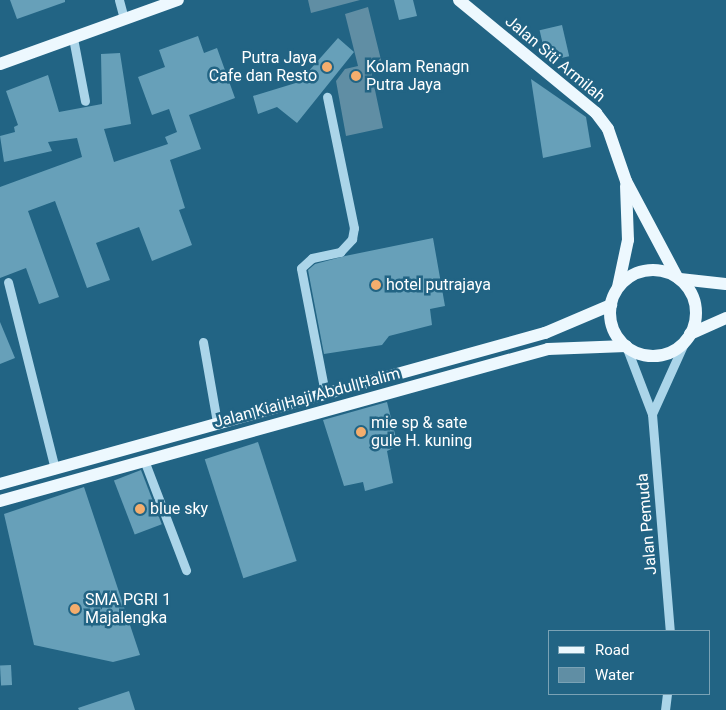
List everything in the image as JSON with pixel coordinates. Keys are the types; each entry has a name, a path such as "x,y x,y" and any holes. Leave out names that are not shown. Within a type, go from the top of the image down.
{"main road":[{"path":"0,64 178,0"},
{"name":"Jalan Siti Armilah","path":"459,0 596,113 608,130 626,181"},
{"path":"626,181 679,278 692,295 696,315 687,338"},
{"path":"626,181 628,240 618,287 610,305 613,329 626,346 645,355 659,354 726,318"},
{"path":"618,287 646,270 662,271 679,278 726,284"},
{"name":"Jalan Kiai Haji Abdul Halim","path":"0,483 324,392 545,333 610,305"},
{"name":"Jalan Kiai Haji Abdul Halim","path":"0,501 548,349 626,346"}],"street":[{"path":"118,0 124,19"},
{"path":"73,38 85,101"},
{"path":"324,392 301,268 312,258 340,252 352,239 354,228 327,97"},
{"path":"8,282 55,469"},
{"path":"652,414 687,338"},
{"path":"203,342 217,422"},
{"path":"626,346 652,414"},
{"name":"Jalan Pemuda","path":"652,414 670,628"},
{"path":"144,460 186,570"},
{"path":"666,710 667,695"}],"water":[{"path":"308,0 360,0 311,13"},
{"name":"Kolam Renagn Putra Jaya","path":"368,7 383,68 371,71 383,128 346,136 336,81 345,69 358,66 345,14"}],"building":[{"path":"10,0 65,0 65,2 17,19"},
{"path":"394,0 413,0 417,16 399,20"},
{"path":"562,25 569,56 547,61 540,30"},
{"path":"198,36 204,53 217,48 235,98 189,115 201,149 170,160 185,208 179,210 192,245 152,261 139,227 96,243 110,280 87,288 55,201 28,211 59,297 39,304 26,268 0,278 0,187 82,157 77,138 48,142 52,151 4,162 0,136 15,132 14,127 18,125 6,91 48,75 59,112 102,104 101,54 120,53 131,124 104,129 114,162 168,144 165,137 177,132 169,109 152,115 138,77 165,67 159,50"},
{"name":"Putra Jaya Cafe dan Resto","path":"338,38 354,52 297,123 277,107 258,114 253,96 299,82"},
{"path":"531,79 586,117 591,147 543,158"},
{"name":"hotel putrajaya","path":"433,238 445,306 430,309 432,325 389,336 382,345 324,354 308,270 315,264 345,256"},
{"path":"0,322 15,358 0,364"},
{"name":"mie sp & sate gule H. kuning","path":"387,402 398,446 387,451 393,483 365,491 363,482 344,486 323,420"},
{"path":"258,442 297,561 243,578 205,459"},
{"name":"blue sky","path":"141,470 162,524 135,535 114,480"},
{"name":"SMA PGRI 1 Majalengka","path":"84,487 140,655 113,662 34,645 4,514"},
{"path":"11,665 12,685 1,686 0,666"},
{"path":"129,691 135,710 79,710 78,708"}],"place":[{"name":"Putra Jaya Cafe dan Resto","path":"327,67"},
{"name":"Kolam Renagn Putra Jaya","path":"356,76"},
{"name":"hotel putrajaya","path":"376,285"},
{"name":"mie sp & sate gule H. kuning","path":"361,432"},
{"name":"blue sky","path":"140,509"},
{"name":"SMA PGRI 1 Majalengka","path":"75,609"}]}
